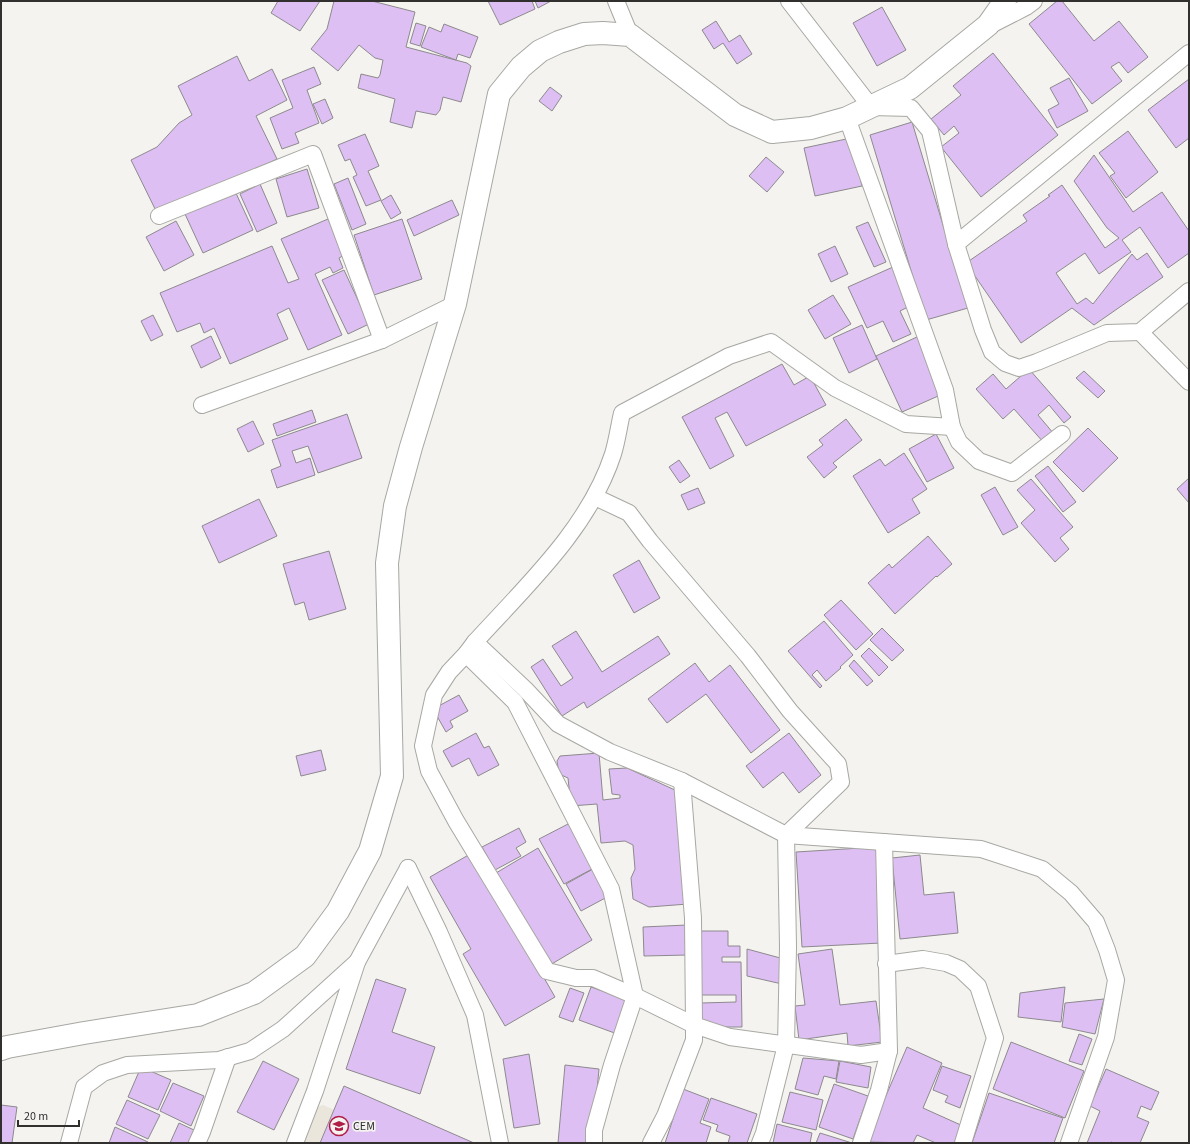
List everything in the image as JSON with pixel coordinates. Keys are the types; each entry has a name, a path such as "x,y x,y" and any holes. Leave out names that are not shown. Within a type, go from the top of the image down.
{"main road":[{"path":"1,1049 84,1032 198,1015 254,993 305,956 338,911 370,851 392,776 387,563 395,506 411,447 455,304 499,94 520,67 540,51 559,42 584,34 604,32 630,35 735,115 772,132 810,128 847,118 910,88 986,28 1005,1"}],"street":[{"path":"616,1 630,35"},
{"path":"789,1 871,107 911,108 930,131 956,244 983,330 992,352 1005,363 1019,368 1107,333 1140,332 1189,291"},
{"path":"986,28 1026,7 1034,1"},
{"path":"956,244 1189,52"},
{"path":"847,118 945,390 952,427 959,442 979,461 1012,473 1062,434"},
{"path":"159,216 313,154 382,340"},
{"path":"202,405 382,340 455,304"},
{"path":"1140,332 1189,382"},
{"path":"889,1051 860,1055 786,1046 730,1037 694,1025 636,996 593,978 576,978 547,971 456,821 429,771 423,746 434,695 449,672 537,574 575,528 595,497 613,454 622,413 729,356 771,342 835,388 906,424 952,427"},
{"path":"595,497 629,514 650,541 748,656 790,711 838,764 842,782 786,835 788,947 786,1046 764,1133 760,1143"},
{"path":"470,648 525,689 558,724 610,752 682,781 786,835 982,849 1042,870 1071,893 1096,922 1108,950 1116,980 1106,1037 1069,1143"},
{"path":"470,648 515,702 611,889 636,996 612,1065 594,1130 594,1143"},
{"path":"651,1143 665,1116 694,1040 693,918 682,781"},
{"path":"861,1143 880,1090 889,1051 884,842"},
{"path":"295,1143 315,1091 357,962 408,868 439,932 475,1015 500,1143"},
{"path":"886,964 923,959 946,963 960,969 978,986 995,1038 963,1143"},
{"path":"69,1143 84,1087 103,1073 127,1065 219,1060 250,1051 283,1029 357,962"},
{"path":"197,1143 228,1057"}],"shaded area":[{"name":"CEM","path":"323,1105 412,1143 299,1143 312,1109"}],"building":[{"path":"278,1 320,1 300,31 271,13"},
{"path":"334,1 372,1 415,12 406,47 467,63 471,66 461,102 443,97 440,110 436,115 416,111 412,128 390,122 395,99 358,88 361,74 378,78 383,60 375,58 359,45 338,71 311,49 327,29"},
{"path":"488,1 532,1 535,9 500,25"},
{"path":"535,1 551,1 538,8"},
{"path":"1057,1 1062,1 1094,41 1119,21 1148,57 1128,73 1119,62 1111,67 1122,81 1092,104 1029,24"},
{"path":"882,7 906,50 877,66 853,23"},
{"path":"716,21 729,42 740,35 752,54 737,64 723,43 714,49 702,30"},
{"path":"416,23 426,26 420,46 410,43"},
{"path":"444,24 478,37 470,58 458,54 456,60 421,47 429,27 441,32"},
{"path":"993,53 1058,135 981,197 941,147 959,133 954,126 944,135 931,119 961,95 953,86"},
{"path":"237,56 249,81 272,69 287,100 256,116 277,159 159,217 131,160 157,147 179,123 192,115 178,86"},
{"path":"314,67 321,84 307,90 319,123 295,133 299,143 282,149 270,118 293,108 282,80"},
{"path":"1069,78 1088,111 1057,128 1048,110 1059,104 1050,88"},
{"path":"1189,79 1189,138 1176,148 1148,110"},
{"path":"550,87 562,96 552,111 539,101"},
{"path":"325,99 333,118 322,124 313,104"},
{"path":"912,122 968,308 926,320 870,135"},
{"path":"1128,131 1158,172 1126,198 1110,176 1115,173 1099,153"},
{"path":"365,134 379,166 368,171 381,200 366,206 353,177 357,175 350,159 345,161 338,145"},
{"path":"851,138 862,186 815,196 804,148"},
{"path":"1094,155 1133,212 1162,192 1189,231 1189,253 1168,268 1140,227 1122,240 1131,252 1099,274 1085,253 1056,273 1077,304 1086,298 1093,304 1132,254 1137,260 1147,253 1163,277 1094,325 1072,308 1021,343 966,263 1027,221 1023,215 1050,196 1048,195 1062,185 1105,248 1119,238 1107,228 1074,181"},
{"path":"766,157 784,172 767,192 749,176"},
{"path":"307,169 319,208 287,217 276,179"},
{"path":"348,178 366,224 352,230 334,184"},
{"path":"260,184 277,223 257,232 240,194"},
{"path":"235,191 253,230 203,253 185,214"},
{"path":"391,195 401,213 391,219 381,201"},
{"path":"452,200 459,215 414,236 407,220"},
{"path":"328,219 335,234 348,253 339,258 343,268 333,273 330,267 315,274 342,335 308,350 289,308 277,314 288,339 230,364 214,328 204,333 200,323 177,332 160,293 272,246 288,283 299,279 281,239"},
{"path":"402,219 422,279 374,295 354,235"},
{"path":"176,221 194,255 164,271 146,237"},
{"path":"868,222 886,262 874,267 856,227"},
{"path":"835,246 848,274 831,282 818,254"},
{"path":"893,267 910,306 900,311 911,334 893,342 883,321 867,328 848,287"},
{"path":"344,270 369,324 348,334 322,280"},
{"path":"833,295 851,324 825,339 808,310"},
{"path":"153,315 163,335 151,341 141,321"},
{"path":"862,325 877,359 849,373 833,338"},
{"path":"211,336 221,358 201,368 191,346"},
{"path":"919,336 945,393 902,412 876,356"},
{"path":"782,364 794,385 810,376 826,405 746,446 727,412 715,418 734,456 710,469 682,417"},
{"path":"1029,369 1071,417 1064,423 1049,405 1038,415 1054,434 1044,443 1014,409 1003,419 976,389 993,374 1006,389"},
{"path":"1084,371 1105,391 1098,398 1076,378"},
{"path":"312,410 316,422 277,436 273,424"},
{"path":"347,414 362,458 318,473 308,446 292,451 296,463 310,458 315,475 277,488 271,470 281,466 272,440"},
{"path":"846,419 862,440 833,463 837,467 824,478 807,457 823,445 819,440"},
{"path":"253,421 264,444 248,452 237,429"},
{"path":"1088,428 1118,458 1083,492 1053,462"},
{"path":"936,434 954,468 927,482 909,449"},
{"path":"904,453 927,489 912,499 920,513 888,533 853,476 880,459 885,466"},
{"path":"679,460 690,476 680,483 669,467"},
{"path":"1048,466 1076,502 1063,512 1035,476"},
{"path":"1189,478 1189,503 1177,489"},
{"path":"1031,479 1073,527 1060,538 1069,549 1055,562 1021,523 1035,510 1017,490"},
{"path":"995,487 1018,527 1003,535 981,495"},
{"path":"698,488 705,503 688,510 681,495"},
{"path":"259,499 277,536 219,563 202,526"},
{"path":"928,536 952,564 937,577 936,576 895,614 868,583 889,564 892,568"},
{"path":"329,551 346,609 309,620 304,602 295,605 283,564"},
{"path":"639,560 660,598 634,613 613,575"},
{"path":"841,600 873,634 856,650 824,615"},
{"path":"824,621 853,655 826,681 817,670 812,675 822,686 820,688 788,651"},
{"path":"882,628 904,650 892,661 870,640"},
{"path":"576,631 602,672 658,636 670,654 587,708 584,702 562,716 531,667 543,659 561,686 573,678 552,646"},
{"path":"869,648 888,667 879,676 861,656"},
{"path":"854,660 873,681 867,686 849,666"},
{"path":"695,663 709,682 730,665 780,730 751,753 706,694 667,723 648,699"},
{"path":"459,695 468,711 450,721 453,727 446,732 433,709"},
{"path":"476,733 484,748 489,746 499,765 478,776 469,758 452,767 443,751"},
{"path":"789,733 821,775 799,793 783,772 763,788 746,766"},
{"path":"321,750 326,770 301,776 296,756"},
{"path":"599,753 603,800 620,798 620,795 612,794 609,769 627,768 677,791 688,904 649,907 633,899 631,878 635,869 633,845 625,841 601,843 597,804 571,806 568,778 559,774 557,761 560,756"},
{"path":"570,823 594,868 564,884 539,839"},
{"path":"519,828 526,842 516,848 521,856 495,870 482,847"},
{"path":"877,847 879,882 877,882 881,943 802,947 796,852"},
{"path":"538,848 592,940 550,965 496,873"},
{"path":"472,853 555,997 505,1026 463,954 471,949 430,877"},
{"path":"920,855 924,895 954,892 958,933 900,939 892,858"},
{"path":"593,869 609,896 581,911 566,884"},
{"path":"687,925 688,955 644,956 643,927"},
{"path":"701,931 728,931 728,946 740,946 740,957 722,957 722,962 741,962 742,1027 701,1027 701,1003 736,1002 736,995 701,995"},
{"path":"747,949 784,959 782,984 747,976"},
{"path":"832,949 840,1005 876,1001 882,1042 848,1046 847,1033 799,1040 795,1006 805,1005 798,954"},
{"path":"376,979 406,989 392,1032 435,1047 420,1094 346,1069"},
{"path":"591,987 631,1001 620,1035 579,1020"},
{"path":"1065,987 1061,1022 1018,1017 1020,993"},
{"path":"570,988 584,993 573,1022 559,1017"},
{"path":"1104,999 1095,1034 1062,1027 1065,1003"},
{"path":"1079,1034 1092,1039 1082,1065 1069,1061"},
{"path":"1011,1042 1084,1071 1065,1118 993,1089"},
{"path":"907,1047 942,1063 923,1108 963,1126 956,1143 936,1143 917,1135 913,1143 866,1142"},
{"path":"529,1054 540,1124 514,1128 503,1059"},
{"path":"803,1058 839,1061 836,1079 824,1076 818,1095 795,1089"},
{"path":"263,1061 299,1079 274,1130 237,1112"},
{"path":"840,1061 871,1067 868,1088 836,1082"},
{"path":"565,1065 599,1069 592,1143 558,1143"},
{"path":"942,1066 971,1076 960,1108 945,1102 948,1096 933,1090"},
{"path":"141,1067 171,1080 158,1110 128,1097"},
{"path":"1106,1069 1159,1092 1151,1110 1141,1106 1137,1117 1149,1122 1140,1143 1087,1143 1100,1111 1090,1106"},
{"path":"173,1083 204,1096 191,1126 160,1111"},
{"path":"834,1084 868,1096 853,1139 819,1127"},
{"path":"344,1086 474,1143 320,1143"},
{"path":"683,1089 709,1099 700,1123 711,1127 706,1143 665,1143"},
{"path":"790,1092 823,1100 816,1130 782,1122"},
{"path":"989,1093 1063,1118 1054,1143 972,1143"},
{"path":"711,1098 757,1114 747,1143 728,1143 730,1136 716,1131 718,1125 703,1120"},
{"path":"127,1100 160,1115 148,1139 116,1124"},
{"path":"1,1105 17,1107 12,1143 1,1143"},
{"path":"179,1123 194,1130 188,1143 170,1143"},
{"path":"777,1124 812,1133 810,1143 773,1143"},
{"path":"115,1127 148,1142 148,1143 109,1143"},
{"path":"820,1133 852,1143 816,1143"}],"place":[{"name":"CEM","path":"339,1126"}]}
